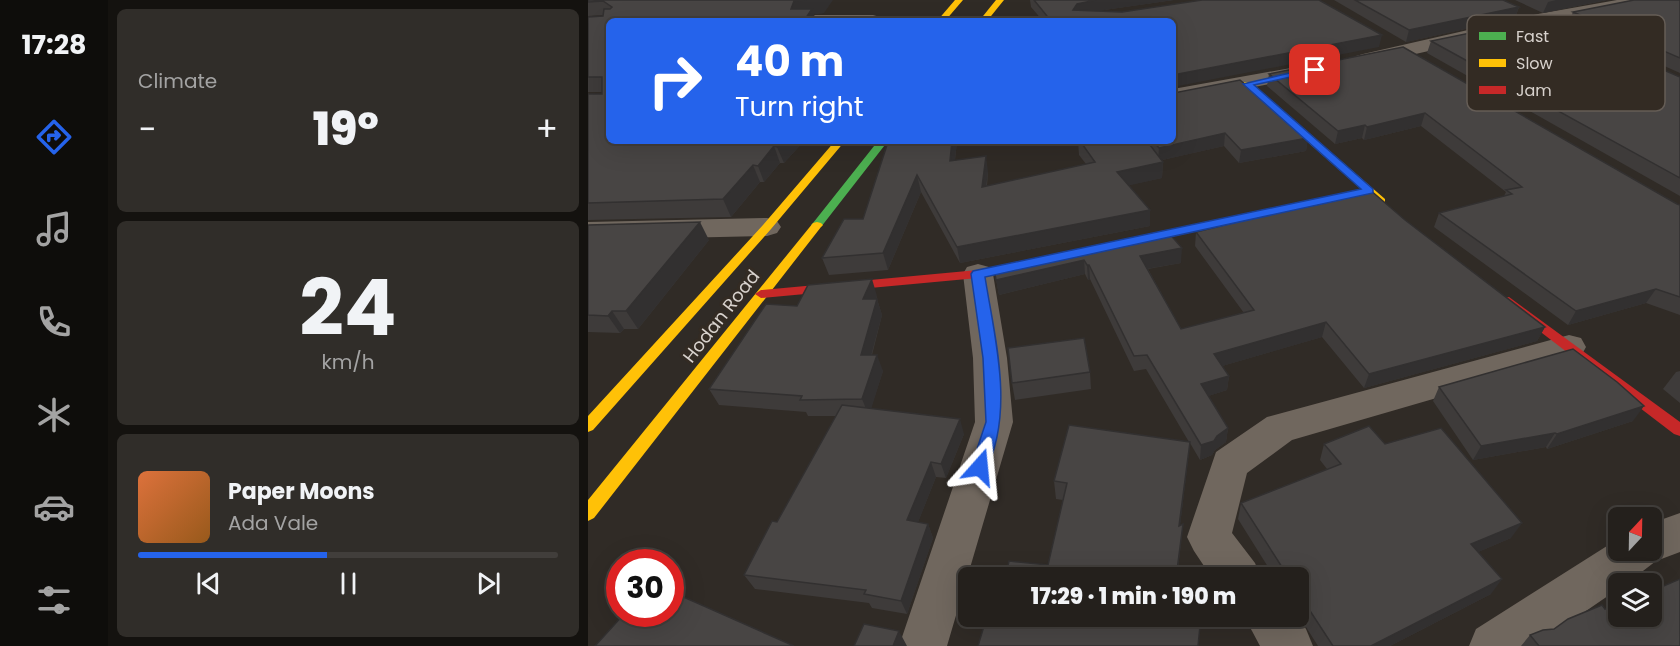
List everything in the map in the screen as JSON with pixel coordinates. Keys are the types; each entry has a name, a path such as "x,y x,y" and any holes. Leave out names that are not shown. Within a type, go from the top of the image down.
{"main road":[{"path":"944,18 959,0"},
{"path":"985,18 1000,0"},
{"path":"1247,84 1395,212"},
{"name":"Hodan Road","path":"588,426 767,227 837,144"},
{"name":"Hodan Road","path":"588,513 880,144"},
{"path":"1113,246 1369,191"},
{"path":"761,294 978,274 1056,258"},
{"path":"1495,290 1680,430"}],"street":[{"path":"1565,15 1647,0"},
{"path":"1506,5 1527,15"},
{"path":"1176,96 1247,84 1343,64 1395,45 1467,32"},
{"path":"1395,45 1435,68"},
{"path":"880,144 909,144"},
{"path":"588,231 767,227"},
{"path":"923,646 994,422 990,358 978,274"},
{"path":"1231,567 1209,537 1230,464 1280,428 1569,347"},
{"path":"1662,539 1680,531"},
{"path":"1493,646 1622,561"},
{"path":"1275,627 1289,646"}],"building":[{"path":"588,0 807,0 794,1 791,9 812,9 806,18 606,18 606,144 780,144 777,147 774,146 758,166 753,165 723,199 588,203 588,94 602,94 602,77 588,77 588,17 603,16 604,9 612,7 603,1 588,2"},
{"path":"1034,0 1096,0 1077,4 1073,10 1122,12 1202,0 1319,0 1382,35 1176,74 1176,18 1049,18"},
{"path":"1355,0 1503,0 1519,7 1481,15 1467,15 1467,18 1409,30"},
{"path":"1634,0 1680,0 1680,58 1665,52 1665,15 1580,15 1573,12"},
{"path":"1467,34 1467,61 1431,41"},
{"path":"1403,47 1467,84 1467,111 1515,111 1680,205 1680,297 1656,289 1576,311 1439,213 1512,194 1506,190 1522,187 1425,113 1367,127 1365,125 1338,131 1269,74"},
{"path":"1665,71 1680,77 1680,178 1558,111 1665,111"},
{"path":"1240,80 1308,138 1241,150 1225,133 1159,148 1156,144 1176,144 1176,93"},
{"path":"952,144 950,161 986,156 982,187 1095,162 1082,144 1149,144 1163,162 1117,172 1150,210 957,247 917,175 883,253 822,258 844,219 863,219 887,145"},
{"path":"1369,189 1405,220 1545,327 1369,374 1326,322 1214,354 1229,376 1201,384 1228,428 1214,441 1201,445 1147,355 1134,356 1089,265 1084,260 996,280 994,268 1167,231 1182,248 1140,256 1181,329 1254,310 1196,232"},
{"path":"700,222 626,311 612,311 608,316 588,315 588,225"},
{"path":"872,279 863,299 877,299 861,355 877,355 862,399 800,400 802,396 709,389 766,304 797,306 808,285"},
{"path":"1084,338 1090,372 1012,383 1008,348"},
{"path":"1573,349 1617,382 1644,406 1557,434 1481,446 1439,387"},
{"path":"842,405 960,419 941,464 931,462 907,520 928,524 901,601 864,594 866,590 744,575 772,521 777,522"},
{"path":"1069,425 1190,442 1179,526 1183,524 1177,567 1008,567 1009,561 1048,565 1067,483 1054,481"},
{"path":"1369,426 1385,444 1441,428 1522,523 1471,544 1502,579 1371,646 1333,646 1309,609 1309,567 1282,567 1241,503 1341,464 1324,444"},
{"path":"1680,579 1680,646 1539,646 1530,635 1554,629 1568,619 1602,605 1605,609 1608,608 1608,627 1662,627 1662,587"},
{"path":"684,597 794,646 595,646 612,627 684,627"},
{"path":"864,624 899,631 893,646 854,646"},
{"path":"984,627 1200,627 1198,646 978,646"}],"traffic: fast":[{"path":"817,225 881,144"}],"traffic: slow":[{"path":"944,18 959,0"},
{"path":"985,18 1000,0"},
{"path":"1247,84 1381,201"},
{"path":"588,426 767,227 837,144"},
{"path":"588,513 817,225"}],"traffic: jam":[{"path":"1125,243 1356,194"},
{"path":"761,294 978,274 1039,262"},
{"path":"1509,301 1680,430"}],"route":[{"path":"980,467 994,422 990,358 978,274 1369,191 1247,84 1315,70"}]}
